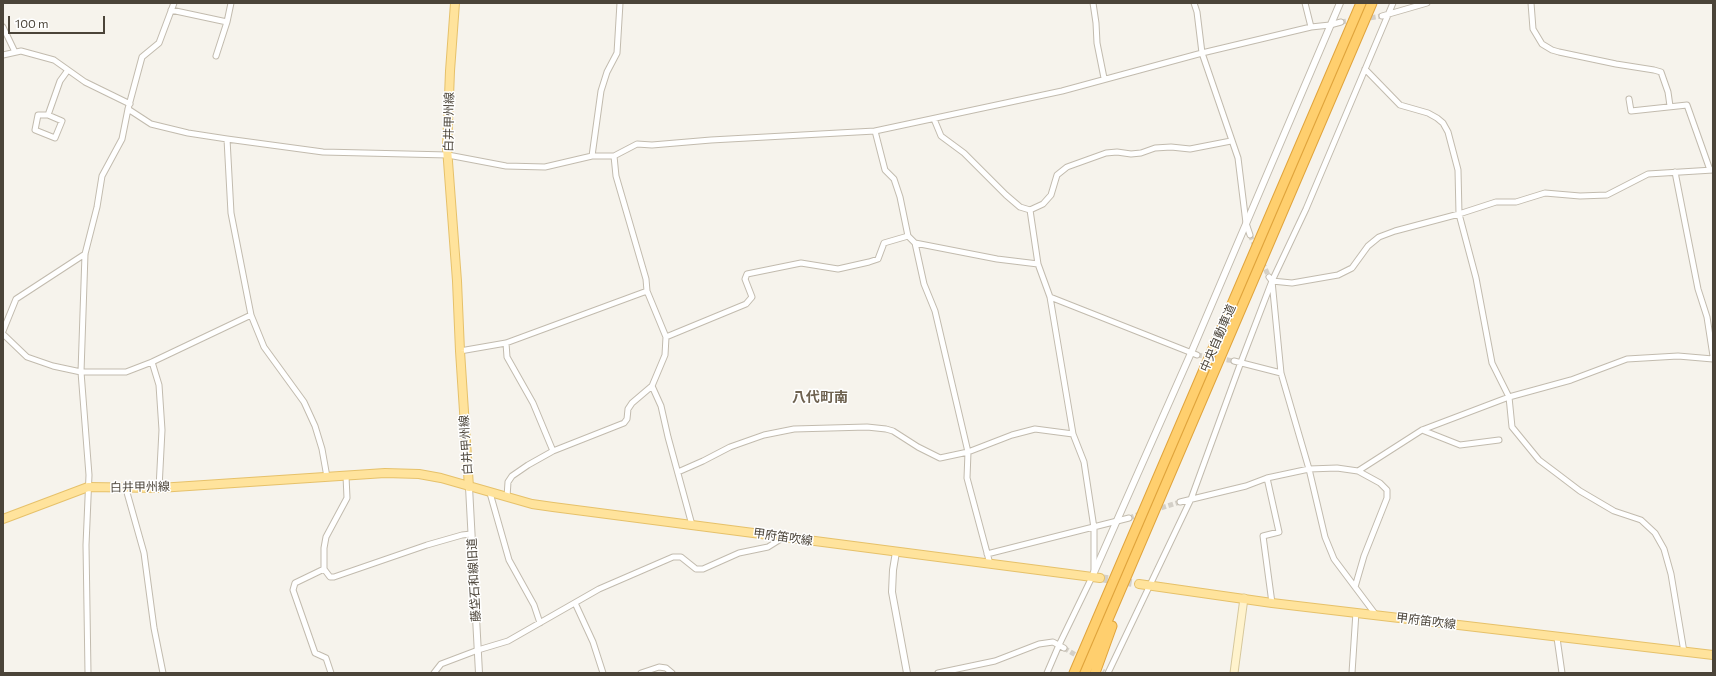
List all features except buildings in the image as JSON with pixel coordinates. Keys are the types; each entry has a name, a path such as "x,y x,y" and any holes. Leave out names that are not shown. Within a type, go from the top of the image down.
{"highway":[{"name":"中央自動車道","path":"1074,673 1361,3"},
{"name":"中央自動車道","path":"1086,673 1372,3"},
{"path":"1103,673 1136,557"}],"main road":[{"name":"白井甲州線","path":"3,519 88,487 126,489 159,488 385,473 419,474 441,478 469,487 448,155 450,71 456,3"},
{"name":"甲府笛吹線","path":"469,487 553,507 990,564 1095,576"},
{"name":"甲府笛吹線","path":"1139,584 1272,603 1713,656"},
{"path":"1234,673 1244,598"}],"street":[{"path":"88,673 86,545 89,475 81,372 85,254 97,207 102,176 122,139 142,57 159,43 174,3"},
{"path":"216,56 232,3"},
{"path":"592,156 601,91 607,72 617,53 620,3"},
{"path":"1093,3 1097,43 1104,78"},
{"path":"1194,3 1197,12 1202,53 1238,158 1246,223 1250,235"},
{"path":"1305,3 1311,27"},
{"path":"1047,673 1059,645 1095,576 1117,522 1194,354 1246,223 1340,3"},
{"path":"1103,673 1149,585 1191,499 1271,279 1306,209 1393,3"},
{"path":"1382,16 1427,3"},
{"path":"1531,3 1533,28 1542,44 1559,52 1661,72 1668,92 1670,106"},
{"path":"171,10 227,22"},
{"path":"3,55 21,51 54,60 85,82 129,107 151,124 188,133 323,152 448,155 506,166 545,167 592,156 614,156 637,144 652,145 711,140 875,131 1062,91 1104,78 1202,53 1311,27 1341,22"},
{"path":"3,27 16,52"},
{"path":"48,115 60,81 68,70"},
{"path":"1365,70 1400,105 1428,114 1443,123 1448,132 1458,170 1459,214 1476,278 1492,363 1509,397 1512,427 1539,460 1580,490 1614,511 1641,520 1655,533 1664,549 1671,574 1684,652"},
{"path":"1271,279 1292,284 1338,275 1352,268 1368,246 1379,237 1496,202 1516,202 1545,193 1580,196 1607,195 1648,174 1712,170 1687,105 1631,111 1629,99"},
{"path":"38,115 48,115 62,121 55,138 35,130 38,115"},
{"path":"934,118 940,136 964,153 1020,207 1030,210 1043,204 1051,195 1057,175 1066,166 1106,153 1118,152 1131,154 1141,153 1155,148 1171,147 1190,149 1231,141"},
{"path":"875,131 885,170 894,179 900,196 908,236 914,243 924,284 935,311 968,452 967,478 990,564"},
{"path":"227,139 231,213 250,315 264,347 304,402 315,426 322,449 327,477"},
{"path":"507,497 508,482 512,476 553,451 624,423 627,419 628,409 632,403 652,386 665,355 666,337 647,291 646,279 616,176 614,156"},
{"path":"1358,471 1422,430 1509,397 1571,380 1628,359 1678,356 1713,358 1707,317 1698,289 1675,172"},
{"path":"1030,210 1038,264 1050,297 1073,434 1084,462 1094,528 1095,576"},
{"path":"666,337 746,304 752,297 745,279 747,274 802,263 838,269 869,262 878,259 884,243 908,236"},
{"path":"914,243 997,259 1038,264"},
{"path":"3,331 16,299 85,254"},
{"path":"1271,279 1281,372 1326,537 1334,559 1376,615"},
{"path":"460,351 506,343 647,291"},
{"path":"1050,297 1194,354"},
{"path":"3,334 27,357 53,366 81,372 126,372 152,362 250,315"},
{"path":"506,343 507,357 532,403 553,451"},
{"path":"1234,361 1281,372"},
{"path":"152,362 159,386 162,430 159,488"},
{"path":"652,386 661,406 692,525"},
{"path":"678,472 730,447 764,435 794,430 867,427 893,430 918,447 940,458 968,452 1012,435 1035,430 1073,434"},
{"path":"1422,430 1460,445 1499,440"},
{"path":"1180,502 1246,486 1267,478 1308,469 1337,468 1358,471 1380,483 1387,490 1387,498 1364,556 1355,587"},
{"path":"346,476 347,498 326,537 324,548 324,569 330,577 334,577 427,545 462,535 471,534"},
{"path":"1267,478 1279,532 1263,536 1272,603"},
{"name":"藤垈石和線旧道","path":"469,487 479,673"},
{"path":"126,489 144,553 154,628 163,673"},
{"path":"490,493 509,560 534,605 540,623"},
{"path":"987,554 1129,518"},
{"path":"434,673 442,664 478,650 508,641 600,589 673,557 681,557 696,569 703,569 739,553 768,547 784,537"},
{"path":"896,552 892,592 907,673"},
{"path":"324,569 295,583 293,590 315,653 326,658 331,673"},
{"path":"575,603 593,642 603,673"},
{"path":"1352,673 1356,612"},
{"path":"1557,638 1562,673"},
{"path":"938,673 995,661 1039,644 1053,642 1064,648"},
{"path":"641,673 658,667 666,668 672,673"}],"tunnel":[{"path":"1341,22 1382,16"},
{"path":"1250,235 1269,277"},
{"path":"1197,355 1234,361"},
{"path":"1154,510 1180,502"},
{"path":"1129,518 1143,513"},
{"path":"1100,578 1139,584"},
{"path":"1064,648 1104,672"}],"district":[{"name":"八代町南","path":"820,397"}]}
